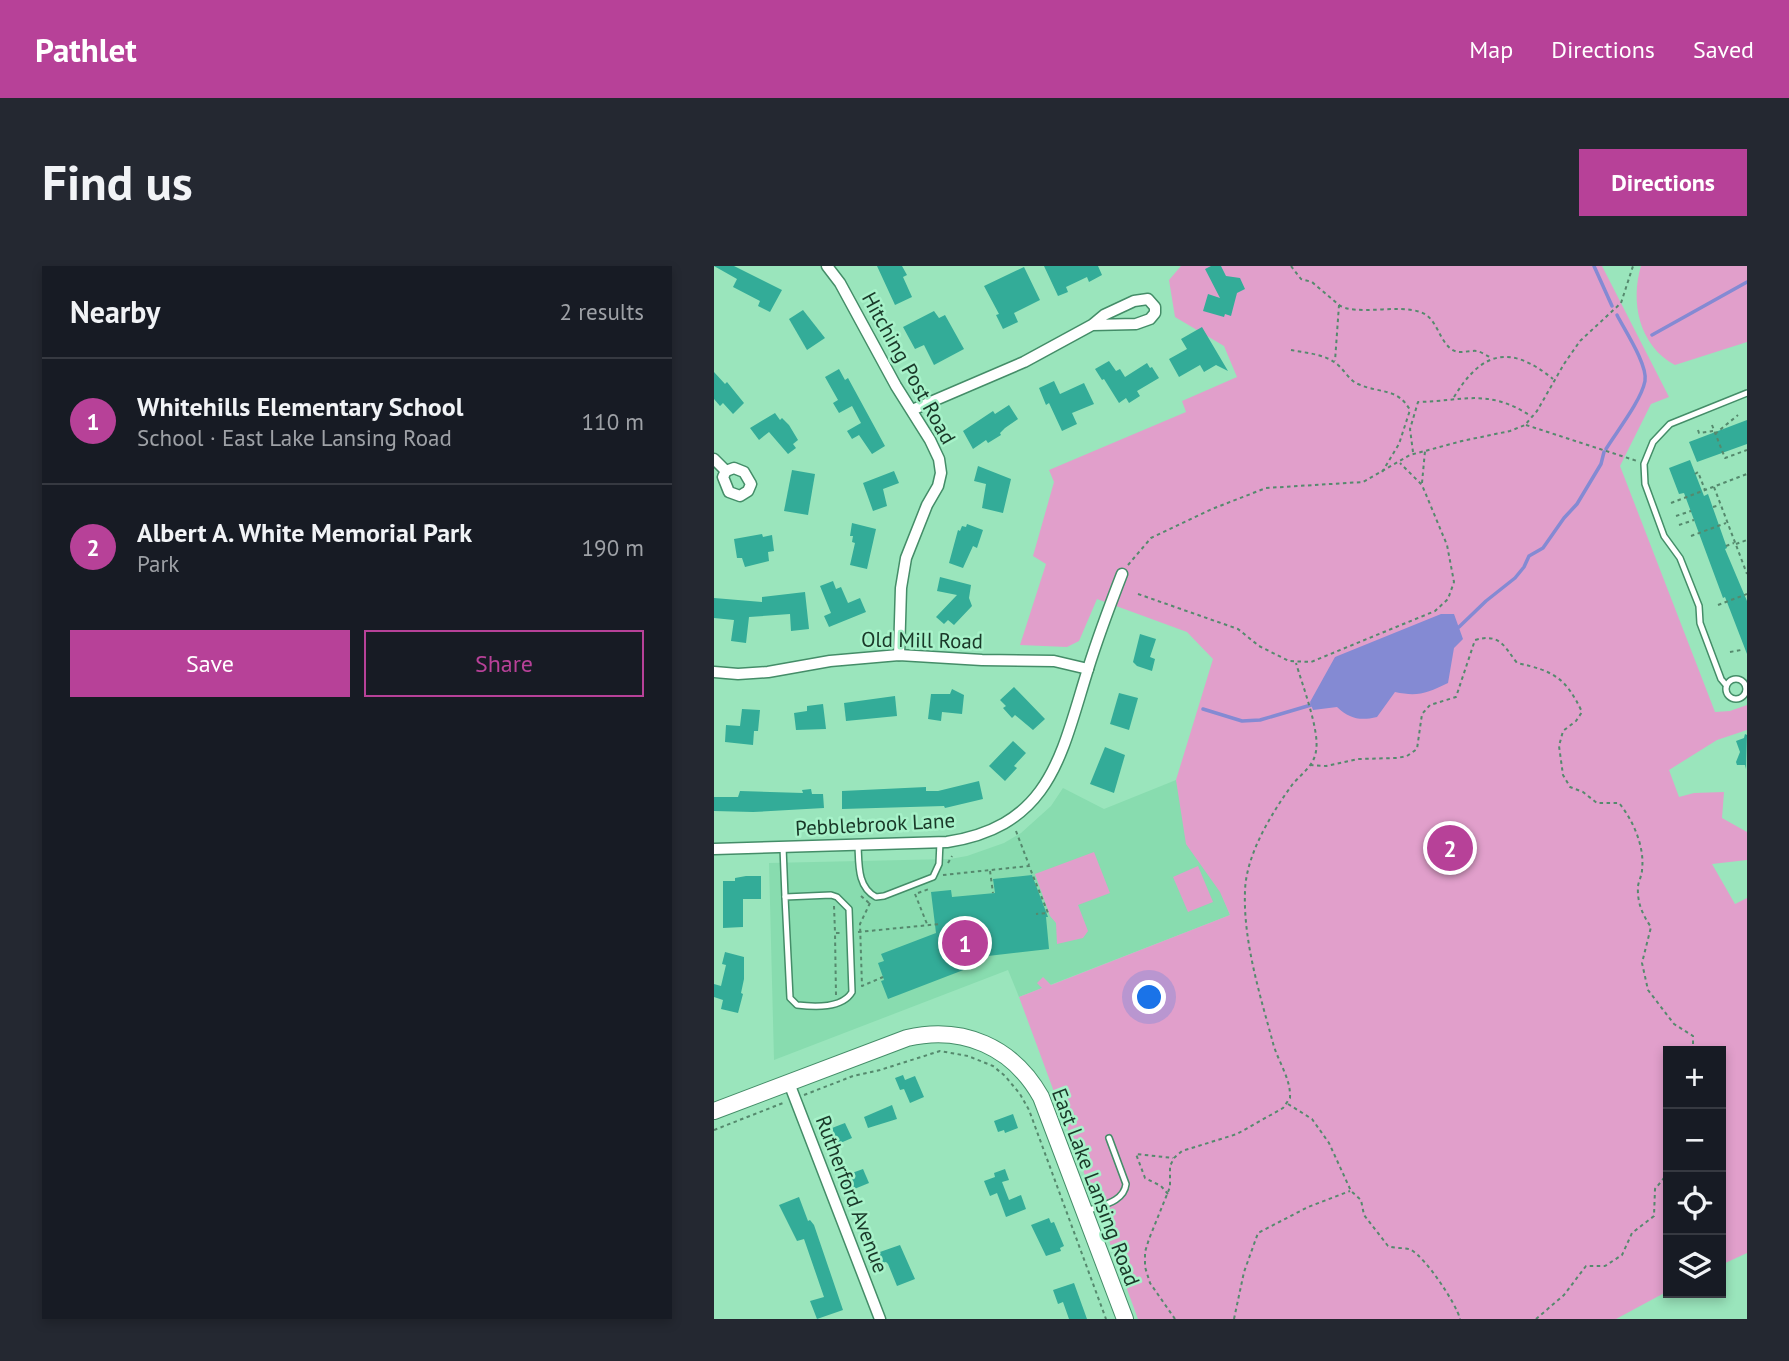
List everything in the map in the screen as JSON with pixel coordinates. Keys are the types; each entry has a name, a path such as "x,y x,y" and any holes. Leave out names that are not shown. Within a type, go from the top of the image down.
{"main road":[{"name":"East Lake Lansing Road","path":"714,1111 894,1042 920,1035 951,1034 981,1041 1010,1058 1035,1086 1046,1108 1125,1319"}],"street":[{"name":"Hitching Post Road","path":"827,266 840,283 935,450 941,473 906,558 901,588 899,655"},
{"path":"912,410 1024,362 1092,325 1104,315 1141,299 1148,299 1155,307 1155,313 1143,323 1092,325"},
{"path":"714,459 726,471"},
{"name":"Pebblebrook Lane","path":"714,849 940,842 968,839 1011,821 1043,787 1059,761 1088,668 1123,573"},
{"name":"Old Mill Road","path":"714,672 768,672 830,661 899,655 1054,661 1088,668"},
{"name":"Rutherford Avenue","path":"789,1083 880,1319"}],"lane":[{"path":"1726,685 1721,679 1700,623 1699,606 1680,558 1664,536 1644,479 1644,464 1653,442 1670,424 1747,393"},
{"path":"858,845 865,888 874,896 884,896 927,881 937,873 940,842"},
{"path":"783,847 785,897 790,998 797,1004 834,1004 848,999 852,984 849,909 838,897 785,897"},
{"path":"1084,1212 1117,1199 1126,1190 1109,1138"}],"path":[{"path":"1291,266 1301,279 1311,282 1346,310 1421,312 1432,319 1448,346 1456,352 1480,351 1492,358"},
{"path":"1123,573 1132,557 1151,538 1212,509 1266,488 1363,482 1424,450 1510,431 1525,425 1580,341 1621,303 1633,266"},
{"path":"1335,362 1339,305"},
{"path":"1291,350 1322,356 1335,362 1354,383 1403,398 1410,411 1399,444 1380,475"},
{"path":"1453,398 1463,382 1484,361 1499,356 1514,357 1535,365 1555,380"},
{"path":"1413,454 1410,429 1418,402 1486,397 1514,405 1532,416"},
{"path":"1698,430 1699,433 1715,432 1738,415"},
{"path":"1525,425 1644,464"},
{"path":"1712,425 1725,458 1746,451 1743,446"},
{"path":"1422,485 1424,450"},
{"path":"1138,594 1238,629 1259,646 1296,663 1311,662 1435,611 1448,599 1454,582 1447,545 1422,485 1399,462"},
{"path":"1695,474 1698,472 1705,490"},
{"path":"1671,503 1747,474"},
{"path":"1714,487 1747,574"},
{"path":"1713,507 1721,504"},
{"path":"1676,516 1691,511"},
{"path":"1679,525 1694,520"},
{"path":"1691,536 1727,522"},
{"path":"1726,546 1747,540"},
{"path":"1718,605 1747,594"},
{"path":"1310,765 1326,766 1358,759 1407,756 1417,749 1422,714 1430,705 1456,697 1475,640 1487,637 1499,640 1517,663 1538,667 1555,675 1572,690 1582,712 1563,731 1559,746 1563,775 1570,787 1583,792 1597,803 1619,803 1630,817 1642,854 1638,887 1641,912 1651,927 1642,963 1648,990 1674,1024 1693,1036 1693,1046"},
{"path":"1730,652 1741,650"},
{"path":"1175,1319 1150,1283 1144,1267 1149,1239 1170,1187 1170,1166 1174,1158 1182,1151 1237,1134 1287,1104 1290,1098 1289,1081 1274,1045 1245,930 1245,888 1255,852 1268,824 1289,790 1310,765 1316,752 1313,724 1296,663"},
{"path":"1011,821 1048,913 1037,914"},
{"path":"943,875 1030,866"},
{"path":"990,870 993,893"},
{"path":"912,886 927,926"},
{"path":"874,896 860,924 862,986 883,977"},
{"path":"834,905 836,997"},
{"path":"835,933 940,924"},
{"path":"714,1130 853,1076 940,1051 968,1056 993,1066 1020,1094 1029,1110 1106,1319"},
{"path":"1287,1104 1312,1119 1329,1143 1350,1191 1361,1200 1364,1216 1388,1246 1410,1250 1429,1269 1458,1311 1460,1319"},
{"path":"1168,1194 1161,1185 1145,1178 1136,1154 1174,1158"},
{"path":"1536,1319 1564,1295 1586,1266 1605,1266 1622,1255 1632,1233 1654,1216 1655,1189 1666,1172"},
{"path":"1234,1319 1244,1272 1258,1233 1308,1207 1350,1191"}],"shaded area":[{"path":"1181,266 1602,266 1669,397 1651,404 1620,466 1715,712 1730,711 1747,705 1747,730 1717,740 1669,770 1679,797 1694,793 1724,792 1722,818 1747,832 1747,860 1712,864 1735,904 1747,898 1747,1253 1726,1263 1726,1046 1663,1046 1663,1294 1616,1319 1138,1319 1019,997 1042,988 1037,983 1043,977 1051,985 1230,915 1220,892 1186,844 1176,780 1213,659 1187,632 1097,599 1079,641 1067,647 1020,645 1046,564 1033,556 1054,482 1049,470 1186,412 1182,401 1237,377 1224,346 1175,317 1169,280"},
{"path":"1641,266 1747,266 1747,342 1675,365 1663,357 1653,347 1640,322 1637,294"},
{"path":"1176,780 1230,915 1019,997 1008,970 774,1060 769,863 950,859 967,856 1004,843 1021,833 1051,806 1063,788 1104,809"},
{"path":"1094,852 1110,893 1078,905 1088,931 1083,938 1057,944 1056,923 1050,916 1035,874"},
{"path":"1198,866 1213,902 1188,912 1173,877"}],"water":[{"path":"1441,614 1454,614 1463,639 1454,648 1448,683 1422,693 1395,692 1377,717 1356,718 1337,707 1313,710 1310,702 1335,657"}],"building":[{"path":"714,266 734,266 782,290 770,312 758,306 760,301 733,287 737,279"},
{"path":"877,266 902,266 907,275 903,277 912,297 895,305"},
{"path":"1044,266 1098,266 1102,275 1089,282 1087,277 1066,287 1068,292 1058,296"},
{"path":"1221,266 1226,276 1240,278 1245,289 1237,293 1231,316 1225,314 1224,317 1203,311 1208,294 1220,298 1205,269"},
{"path":"1024,267 1040,300 1014,313 1018,322 1003,329 996,315 999,314 984,286"},
{"path":"803,310 825,338 807,350 789,319"},
{"path":"934,311 939,318 945,315 964,349 934,365 924,345 915,349 903,327"},
{"path":"1202,327 1228,371 1216,365 1204,372 1200,365 1179,377 1169,359 1187,349 1181,339"},
{"path":"1109,361 1116,371 1120,369 1125,377 1147,363 1159,378 1137,391 1140,396 1129,403 1126,398 1119,403 1095,369"},
{"path":"839,369 845,380 848,378 885,446 872,454 859,435 852,439 847,431 861,423 852,406 839,413 833,403 838,400 825,377"},
{"path":"714,372 725,384 727,382 744,403 733,414 723,403 720,406 714,399"},
{"path":"1054,381 1060,394 1084,383 1094,404 1072,413 1077,424 1062,431 1039,388"},
{"path":"1009,405 1018,419 1005,428 1001,435 988,443 986,440 973,449 963,431 993,411 995,414"},
{"path":"775,413 789,425 798,440 793,444 796,448 788,454 769,432 759,440 750,428"},
{"path":"1747,420 1747,444 1697,462 1689,442"},
{"path":"1690,460 1704,496 1708,494 1727,548 1725,549 1747,601 1747,654 1684,493 1679,494 1669,468"},
{"path":"978,466 1011,479 1003,513 982,508 986,484 974,481"},
{"path":"792,470 815,474 808,515 784,511"},
{"path":"894,471 899,483 883,489 887,506 873,511 863,483"},
{"path":"852,523 876,529 867,569 850,565 855,543 852,542 853,536 850,536"},
{"path":"967,524 983,530 977,548 973,546 963,568 949,563 958,530"},
{"path":"762,534 763,537 772,535 774,551 768,552 769,561 745,567 742,558 737,558 734,539"},
{"path":"940,577 971,585 969,598 972,606 954,625 948,620 944,624 936,617 957,595 937,591"},
{"path":"833,581 836,589 841,587 848,603 860,598 866,612 829,627 824,616 831,613 820,586"},
{"path":"805,592 809,629 791,631 790,614 749,617 746,643 731,641 734,620 714,618 714,598 762,602 762,597"},
{"path":"1140,634 1156,639 1150,657 1155,659 1152,671 1133,662"},
{"path":"1014,687 1045,719 1033,730 1015,715 1012,718 1003,708 1006,706 1000,700"},
{"path":"952,689 964,695 962,714 942,712 941,721 928,719 931,694 950,694"},
{"path":"1119,693 1138,698 1129,730 1110,724"},
{"path":"895,696 897,716 846,721 844,703"},
{"path":"823,704 826,729 796,730 794,713 807,711 807,706"},
{"path":"742,709 760,710 758,731 754,731 753,745 725,742 726,725 740,726"},
{"path":"1745,734 1746,769 1745,765 1737,765 1736,762 1740,752 1736,741 1744,738"},
{"path":"1013,741 1026,753 1005,781 989,766"},
{"path":"1105,747 1125,755 1114,793 1090,784"},
{"path":"979,781 983,799 945,808 842,809 842,791 926,787 926,791 938,791"},
{"path":"811,789 812,794 823,794 824,808 714,811 714,797 738,797 740,791 803,793 802,790"},
{"path":"1032,875 1048,917 1049,949 962,959 966,969 888,999 878,963 884,961 881,954 936,933 931,892 951,890 952,897 995,893 993,879"},
{"path":"761,876 761,899 743,899 743,927 723,928 723,881 735,881 735,878"},
{"path":"725,952 744,957 743,994 738,1013 721,1009 723,1000 714,997 714,984 721,986 726,965 722,964"},
{"path":"903,1075 905,1080 915,1076 924,1097 910,1103 895,1078"},
{"path":"892,1105 897,1119 868,1128 864,1117"},
{"path":"1013,1114 1018,1128 1005,1133 1004,1130 998,1132 994,1121"},
{"path":"845,1123 852,1138 838,1144 832,1128"},
{"path":"863,1169 869,1183 847,1192 841,1177"},
{"path":"1005,1169 1009,1180 1002,1182 1009,1200 1021,1195 1026,1209 1006,1217 997,1193 990,1196 984,1181"},
{"path":"799,1197 808,1221 814,1225 843,1310 817,1319 810,1301 824,1297 804,1239 797,1241 779,1205"},
{"path":"1049,1218 1051,1223 1054,1222 1064,1246 1060,1248 1061,1251 1046,1256 1031,1225"},
{"path":"900,1245 915,1279 897,1286 888,1264 881,1263 877,1253"},
{"path":"1074,1283 1087,1319 1069,1319 1063,1302 1058,1304 1053,1290"}],"waterway":[{"path":"1594,266 1612,306"},
{"path":"1652,335 1747,282"},
{"path":"1606,449 1634,407 1645,381 1643,366 1617,315"},
{"path":"1459,627 1515,578 1529,556 1543,548 1577,504 1601,464 1604,452"},
{"path":"1203,709 1242,721 1260,720 1311,705"}],"place":[{"name":"Albert A. White Memorial Park","path":"1450,848"},
{"name":"Whitehills Elementary School","path":"965,943"}]}
